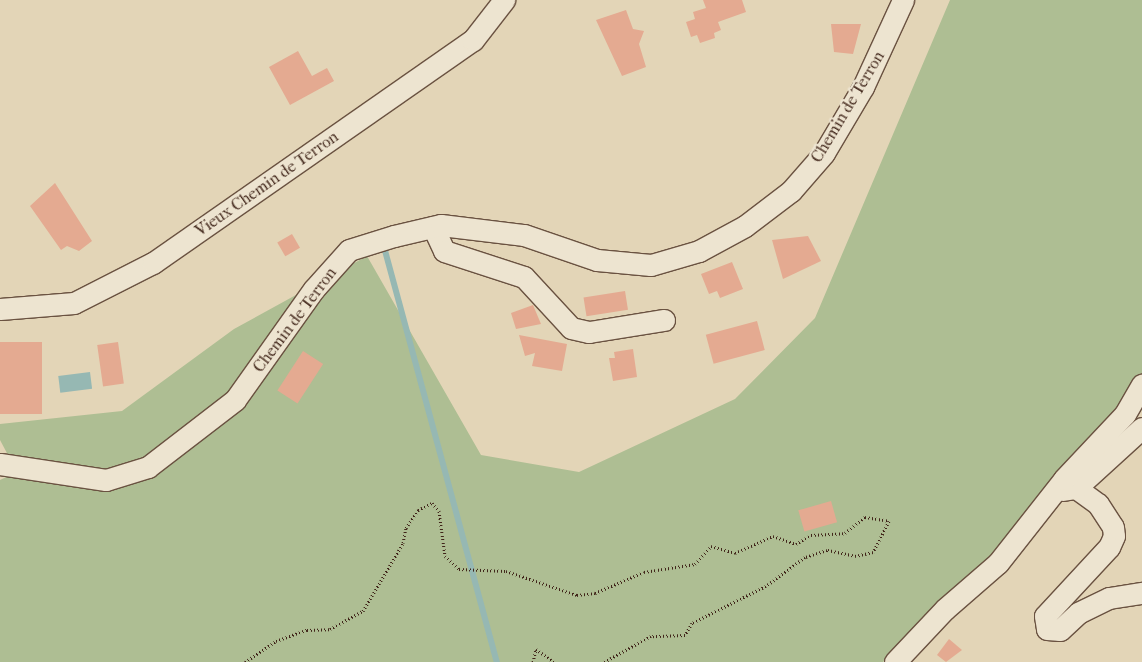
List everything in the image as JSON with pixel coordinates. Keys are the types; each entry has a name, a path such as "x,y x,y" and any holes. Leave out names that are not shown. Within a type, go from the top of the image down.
{"street":[{"name":"Vieux Chemin de Terron","path":"0,309 74,303 153,263 473,40 504,0"},
{"name":"Chemin de Terron","path":"0,464 106,480 148,467 235,400 314,289 349,250 433,227 524,235 597,260 642,264 699,251 745,226 791,191 824,153 863,87 903,0"},
{"path":"433,227 444,251 524,277 571,328 588,332 664,320"},
{"path":"1142,385 1125,414 1064,479 1068,489 1098,504 1113,527 1114,536 1109,547 1045,616 1047,629 1060,630 1078,613 1109,598 1142,593"},
{"path":"895,662 944,609 998,563 1068,489 1142,428"}],"path":[{"path":"245,662 276,641 307,630 330,629 363,611 403,543 406,528 418,510 432,503 439,511 445,556 459,569 506,571 577,595 595,593 644,572 695,564 711,546 735,553 773,536 796,544 811,535 844,533 865,517 889,521 872,552 856,556 827,550 805,557 766,586 692,623 685,635 651,636 604,662"},
{"path":"533,662 536,649 554,662"}],"green space":[{"path":"950,0 1142,0 1142,397 1060,490 883,662 0,662 0,480 17,472 0,440 0,424 122,411 234,329 367,256 481,455 579,472 735,399 815,318"}],"water":[{"path":"90,372 92,389 60,393 58,376"}],"building":[{"path":"703,0 742,0 746,12 718,22 721,30 714,33 715,38 700,43 697,35 691,37 686,22 695,19 693,12 706,8"},
{"path":"626,10 633,29 644,31 639,44 646,67 622,76 596,20"},
{"path":"831,24 861,24 853,54 834,52"},
{"path":"298,51 312,76 327,68 334,81 290,105 269,67"},
{"path":"55,183 92,241 79,251 67,246 61,250 30,206"},
{"path":"292,234 300,248 285,256 277,243"},
{"path":"808,236 821,261 783,279 772,240"},
{"path":"732,262 743,289 720,298 717,291 709,294 701,274"},
{"path":"625,291 628,310 586,316 584,298"},
{"path":"533,305 541,324 516,329 511,313"},
{"path":"757,321 765,350 714,364 706,335"},
{"path":"519,335 567,344 562,371 532,366 535,353 525,356"},
{"path":"0,342 42,342 42,414 0,414"},
{"path":"118,342 124,384 103,387 97,345"},
{"path":"633,349 637,377 613,381 609,358 615,358 614,352"},
{"path":"303,351 323,364 298,403 277,390"},
{"path":"831,501 837,522 804,532 798,510"},
{"path":"949,639 962,650 946,662 937,655"}],"waterway":[{"path":"385,249 497,662"}]}
